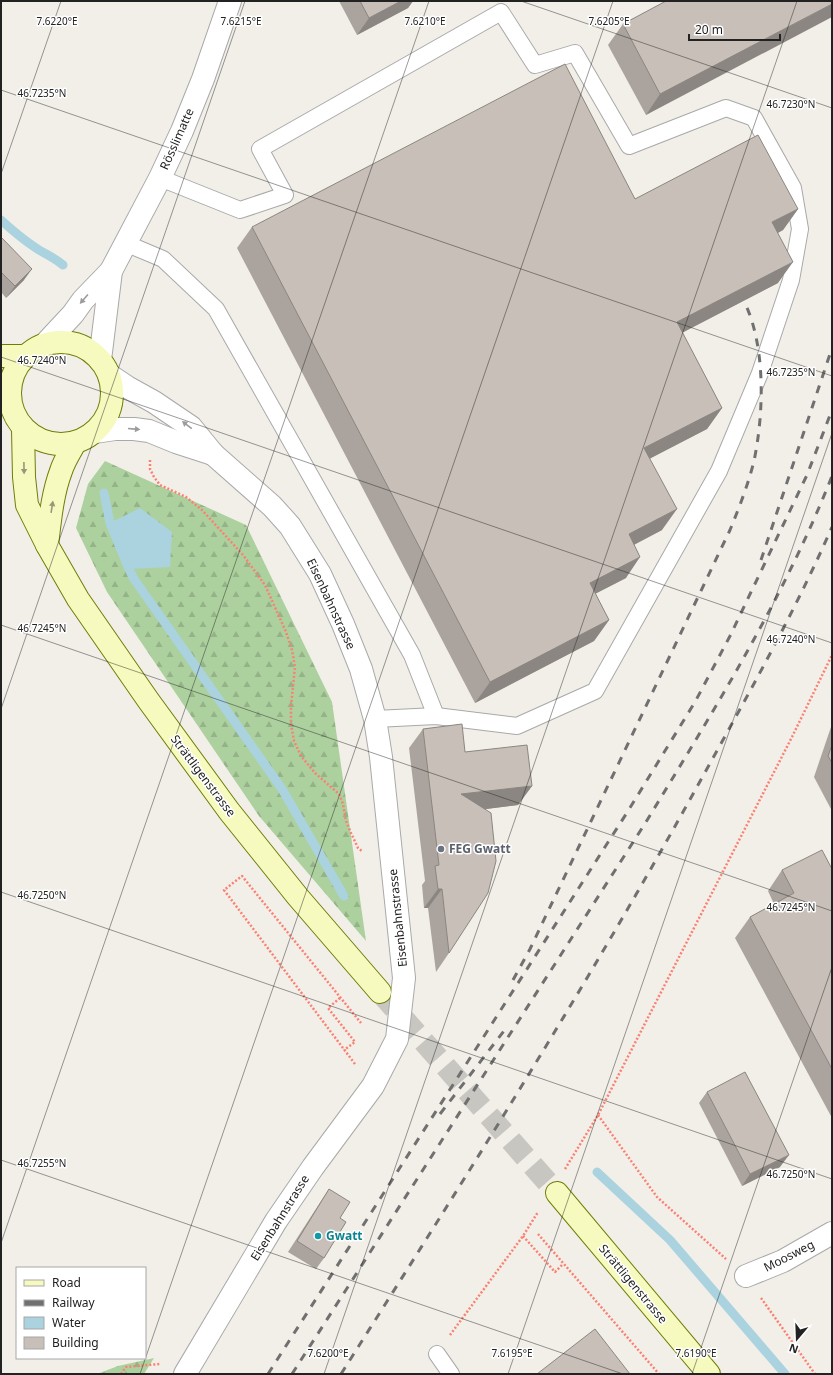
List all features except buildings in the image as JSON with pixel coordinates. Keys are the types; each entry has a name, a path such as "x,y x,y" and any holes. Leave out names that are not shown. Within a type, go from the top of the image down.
{"main road":[{"path":"60,341 75,344 88,350 104,367 112,387 112,400 109,412 95,432 85,438 64,445 52,444 32,436 15,418 6,403 11,379 16,367 24,356 34,348 46,343 60,341"},
{"path":"1,356 24,356"},
{"name":"Strättligenstrasse","path":"23,428 24,477 27,505 47,546 78,599 148,700 215,792 293,891 380,992"},
{"path":"47,546 52,505 58,482 65,461 75,442"},
{"name":"Strättligenstrasse","path":"559,1184 709,1374"}],"street":[{"name":"Rösslimatte","path":"46,343 83,300 111,271 124,243 160,178 182,131 203,79 230,1"},
{"name":"Rösslimatte","path":"104,367 111,271"},
{"name":"Eisenbahnstrasse","path":"104,367 127,387 154,402 191,427 213,454 272,506 290,526 320,574 343,624 358,662 375,719 382,757 404,978 397,1039 373,1086 312,1167 280,1215 189,1367"},
{"name":"Eisenbahnstrasse","path":"95,432 115,429 149,431 176,442 213,454"},
{"name":"Moosweg","path":"746,1276 783,1261 832,1233"}],"lane":[{"path":"160,178 240,210 286,194 260,149 501,12 536,65 575,53 629,146 726,108 754,118 793,188 800,229 791,280 760,374 719,471 595,691 517,726 436,716 375,719"},
{"path":"124,243 163,259 216,309 412,655 436,716"},
{"path":"437,1354 451,1374"}],"path":[{"path":"150,458 150,469 160,485 186,497 202,510 243,555 265,585 286,632 292,650 295,667 291,706 291,724 294,741 301,756 315,773 338,794 343,804 346,821 351,833 358,848 363,853"},
{"path":"559,1184 598,1114 792,737 832,655"},
{"path":"361,1023 242,876 224,890 344,1050 373,1086"},
{"path":"340,998 328,1008 355,1042 344,1050"},
{"path":"598,1114 657,1196 746,1276 815,1374"},
{"path":"437,1354 523,1236 540,1209"},
{"path":"538,1234 659,1374"},
{"path":"523,1236 555,1272 563,1264"},
{"path":"121,1374 126,1367 189,1367"}],"green space":[{"path":"105,461 246,525 332,702 366,941 259,816 107,592 76,528 88,484"},
{"path":"154,1358 144,1374 97,1374 118,1366"}],"water":[{"path":"140,508 172,532 170,567 129,569 110,523"}],"waterway":[{"path":"1,220 27,242 63,265"},
{"path":"104,493 110,523 134,579 282,789 344,896"},
{"path":"597,1172 670,1240 785,1374"}],"tunnel":[{"path":"380,992 557,1193"}],"railway":[{"path":"513,980 530,949 730,530 746,488 754,461 760,422 761,380 756,338 744,301"},
{"path":"761,560 832,348"},
{"path":"268,1374 628,811 695,702 730,636 807,475 832,410"},
{"path":"292,1374 646,822 697,738 770,610 813,521 832,476"},
{"path":"341,1374 479,1155 613,935 768,658 832,527"},
{"path":"440,1114 507,1027"}],"place":[{"name":"FEG Gwatt","path":"441,849"},
{"name":"Gwatt","path":"318,1236"}]}
